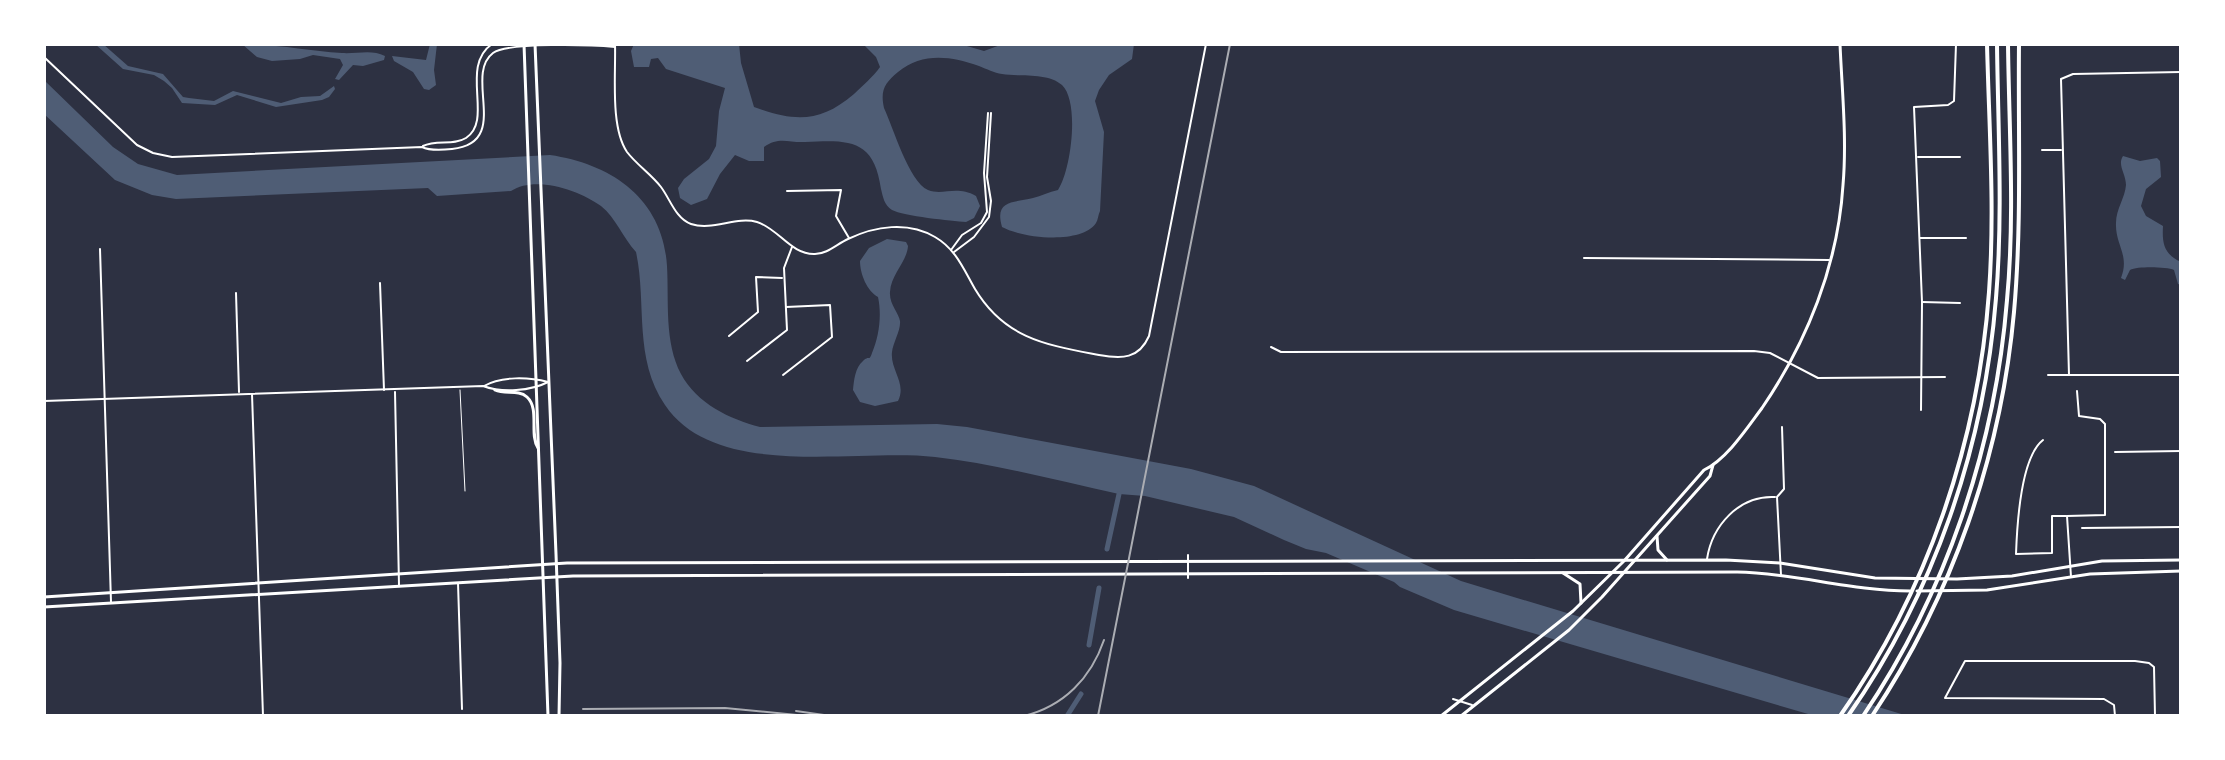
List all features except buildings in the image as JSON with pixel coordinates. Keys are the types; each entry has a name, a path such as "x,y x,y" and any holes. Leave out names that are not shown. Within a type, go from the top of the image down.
{"highway":[{"path":"1840,716 1900,615 1927,556 1945,510 1965,441 1986,328 1991,240 1987,44"},
{"path":"1848,716 1909,615 1935,556 1970,452 1992,336 1999,248 1997,44"},
{"path":"1863,716 1921,615 1947,556 1980,457 1996,389 2004,335 2010,248 2008,44"},
{"path":"1872,716 1930,615 1956,556 1988,460 2000,406 2012,334 2017,269 2019,44"}],"main road":[{"path":"1441,716 1455,700 1573,611 1624,561 1704,470 1713,465 1748,426 1790,363 1820,295 1838,229 1843,185 1840,44"},
{"path":"535,45 557,564 559,716"},
{"path":"524,46 548,716"},
{"path":"495,390 518,393 528,398 533,407 534,442 539,451"},
{"path":"1461,716 1552,645 1585,615 1710,476 1713,465"},
{"path":"1657,536 1658,550 1667,560"},
{"path":"44,597 557,564 1706,560 1780,563 1849,576 1902,579 1993,578 2112,561 2181,560"},
{"path":"1476,561 1476,572"},
{"path":"1082,562 1082,573"},
{"path":"44,607 544,577 1737,572 1898,591 1987,590 2109,573 2181,571"},
{"path":"1562,572 1580,584 1581,603"}],"street":[{"path":"422,147 428,143 467,138 475,127 477,66 484,50 492,44"},
{"path":"44,57 137,145 172,157 422,147 454,149 474,142 482,130 484,67 494,52 504,46 615,46 620,137 627,151 658,183 683,220 700,225 760,223 801,251 818,254 875,229 905,227 937,238 952,251 984,303 1012,329 1029,339 1114,358 1137,354 1149,336 1206,44"},
{"path":"1921,410 1922,302 1914,107 1948,105 1954,101 1956,44"},
{"path":"2069,375 2062,78 2073,74 2181,72"},
{"path":"989,113 989,217 974,237 952,251 962,235 981,223 987,212 984,173 989,113"},
{"path":"2042,150 2062,150"},
{"path":"1917,157 1960,157"},
{"path":"787,191 841,190 836,216 849,238"},
{"path":"1920,238 1966,238"},
{"path":"747,361 787,330 784,268 793,246"},
{"path":"100,249 111,603"},
{"path":"1584,258 1830,260"},
{"path":"729,336 758,312 756,277 784,278"},
{"path":"380,283 384,391"},
{"path":"236,293 239,393"},
{"path":"1922,302 1960,303"},
{"path":"783,375 832,337 830,305 786,307"},
{"path":"1271,347 1281,352 1754,351 1770,353 1810,375 1827,379 1945,377"},
{"path":"2048,375 2181,375"},
{"path":"483,386 494,380 537,379 548,382"},
{"path":"44,401 483,386 495,390 537,388 548,382"},
{"path":"395,391 398,587"},
{"path":"2043,440 2033,456 2021,492 2016,554 2052,553 2052,516 2105,515 2105,424 2100,419 2079,416 2077,391"},
{"path":"252,392 263,716"},
{"path":"1781,575 1777,497 1784,489 1782,427"},
{"path":"2115,452 2181,451"},
{"path":"1706,560 1709,544 1721,524 1744,503 1777,497"},
{"path":"2067,516 2071,577"},
{"path":"2082,528 2181,527"},
{"path":"1188,555 1188,578"},
{"path":"458,581 462,709"},
{"path":"2115,716 2114,705 2104,699 1945,698 1965,661 2135,661 2154,667 2155,716"},
{"path":"1455,700 1473,705"}],"lane":[{"path":"460,388 465,491"}],"water":[{"path":"95,44 103,44 128,66 163,74 183,97 214,101 233,91 281,103 320,96 334,86 335,89 322,100 276,107 237,95 215,105 182,103 164,81 154,75 123,69"},
{"path":"242,44 342,53 370,52 385,56 384,60 363,66 353,65 339,80 335,79 343,65 340,59 313,55 272,61 257,57"},
{"path":"430,44 437,44 436,85 429,90 424,89 413,72 394,61 392,56 426,60"},
{"path":"634,44 739,44 741,63 754,107 782,115 807,117 842,104 880,67 876,57 863,44 960,44 984,51 1003,44 1134,44 1132,59 1109,75 1095,101 1104,132 1097,222 1078,234 1051,237 1011,231 1002,227 1000,218 1007,204 1058,190 1063,181 1072,137 1071,106 1068,94 1056,81 999,73 968,63 937,58 907,66 887,83 883,92 884,108 908,166 928,190 962,191 976,196 980,206 974,218 966,222 892,210 884,201 877,172 865,151 834,141 774,142 764,147 764,161 749,161 735,155 720,174 707,199 691,205 680,198 678,188 684,179 709,159 716,146 719,111 725,88 666,69 658,58 651,59 649,67 634,67 631,51"},
{"path":"44,80 113,147 138,164 177,175 550,155 594,167 613,176 645,204 663,242 670,335 681,374 705,402 749,424 760,427 937,424 967,427 1191,469 1254,486 1461,581 1908,716 1815,716 1454,610 1326,553 1306,549 1234,517 1145,496 1119,494 1004,468 935,457 790,456 718,444 688,429 665,405 655,387 645,349 636,252 611,216 592,200 544,184 521,186 511,191 437,196 428,188 176,199 152,195 115,180 44,114"},
{"path":"2123,156 2140,161 2157,158 2160,161 2161,177 2146,189 2141,206 2146,216 2163,226 2165,248 2181,262 2181,285 2174,270 2165,268 2134,269 2130,270 2125,280 2121,278 2124,263 2116,223 2126,185 2121,163"},
{"path":"887,239 906,242 908,246 890,292 900,321 892,359 901,388 898,401 875,406 860,402 853,390 858,367 870,357 874,347 880,318 878,297 865,282 860,261 869,248"}],"waterway":[{"path":"1107,549 1119,494"},
{"path":"1089,645 1099,588"},
{"path":"1067,716 1081,694"}],"railway":[{"path":"1098,716 1230,44"},
{"path":"1024,716 1052,705 1074,688 1092,666 1104,640"},
{"path":"583,709 725,708 807,716"},
{"path":"796,711 831,716"},
{"path":"841,716 858,716"}]}
